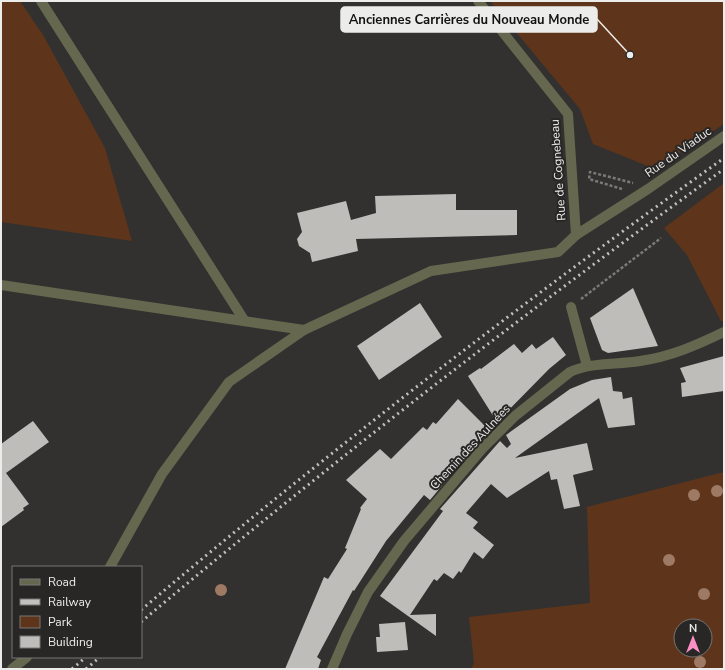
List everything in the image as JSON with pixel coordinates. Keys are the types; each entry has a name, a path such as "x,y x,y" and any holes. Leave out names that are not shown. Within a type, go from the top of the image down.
{"street":[{"path":"41,1 244,320"},
{"name":"Rue de Cognebeau","path":"478,1 568,114 576,235 648,189"},
{"name":"Rue du Viaduc","path":"648,189 724,136"},
{"path":"111,566 162,474 229,382 304,330 431,271 558,252 576,235"},
{"path":"1,285 304,330"},
{"path":"571,307 587,366"},
{"name":"Chemin des Aulnées","path":"332,669 347,634 368,592 404,541 449,486 515,416 570,372 587,366 628,363 669,355 724,332"},
{"path":"12,669 27,658"}],"path":[{"path":"625,190 589,179 590,172 639,184 648,189"},
{"path":"571,307 594,287 661,238"}],"green space":[{"path":"1,1 20,1 43,35 105,148 132,241 1,222"},
{"path":"490,1 724,1 724,124 655,169 593,144 580,109"},
{"path":"724,183 724,321 721,321 687,255 664,228"},
{"path":"724,472 724,669 471,669 474,663 469,617 590,603 587,507"}],"building":[{"path":"456,194 456,210 517,210 517,235 356,239 358,251 312,262 310,253 299,246 297,239 302,232 297,213 346,201 351,220 376,213 375,196"},
{"path":"633,288 658,346 608,353 602,350 590,318"},
{"path":"420,303 442,337 379,380 357,346"},
{"path":"553,337 566,355 549,369 497,422 468,376 480,368 481,369 514,344 522,353 532,344 536,349"},
{"path":"724,356 724,391 682,397 681,383 686,382 680,368"},
{"path":"611,377 613,391 622,392 623,399 632,397 635,425 608,428 599,398 515,458 587,443 593,470 573,475 580,506 564,509 557,479 551,480 549,471 507,498 491,484 466,513 478,522 473,528 494,545 483,559 474,552 461,573 459,571 453,579 444,573 437,581 434,579 410,615 436,614 436,636 380,596 443,511 440,509 500,441 507,448 511,444 506,435 570,389 592,380"},
{"path":"458,399 489,430 475,444 476,445 430,500 424,495 386,541 354,591 353,590 317,657 321,660 318,669 285,669 324,577 328,579 347,549 345,548 361,509 360,508 367,499 346,480 380,449 391,459 423,427 427,430 433,422 436,424"},
{"path":"33,421 49,442 6,473 29,504 23,508 24,510 1,527 1,444"},
{"path":"405,622 408,650 377,652 376,637 380,637 379,624"}],"railway":[{"path":"142,609 283,492 428,378 501,322 724,158"},
{"path":"142,621 283,505 428,390 575,278 724,169"},
{"path":"72,669 85,658"},
{"path":"86,669 99,658"}],"place":[{"name":"Anciennes Carrières du Nouveau Monde","path":"630,55"}]}
